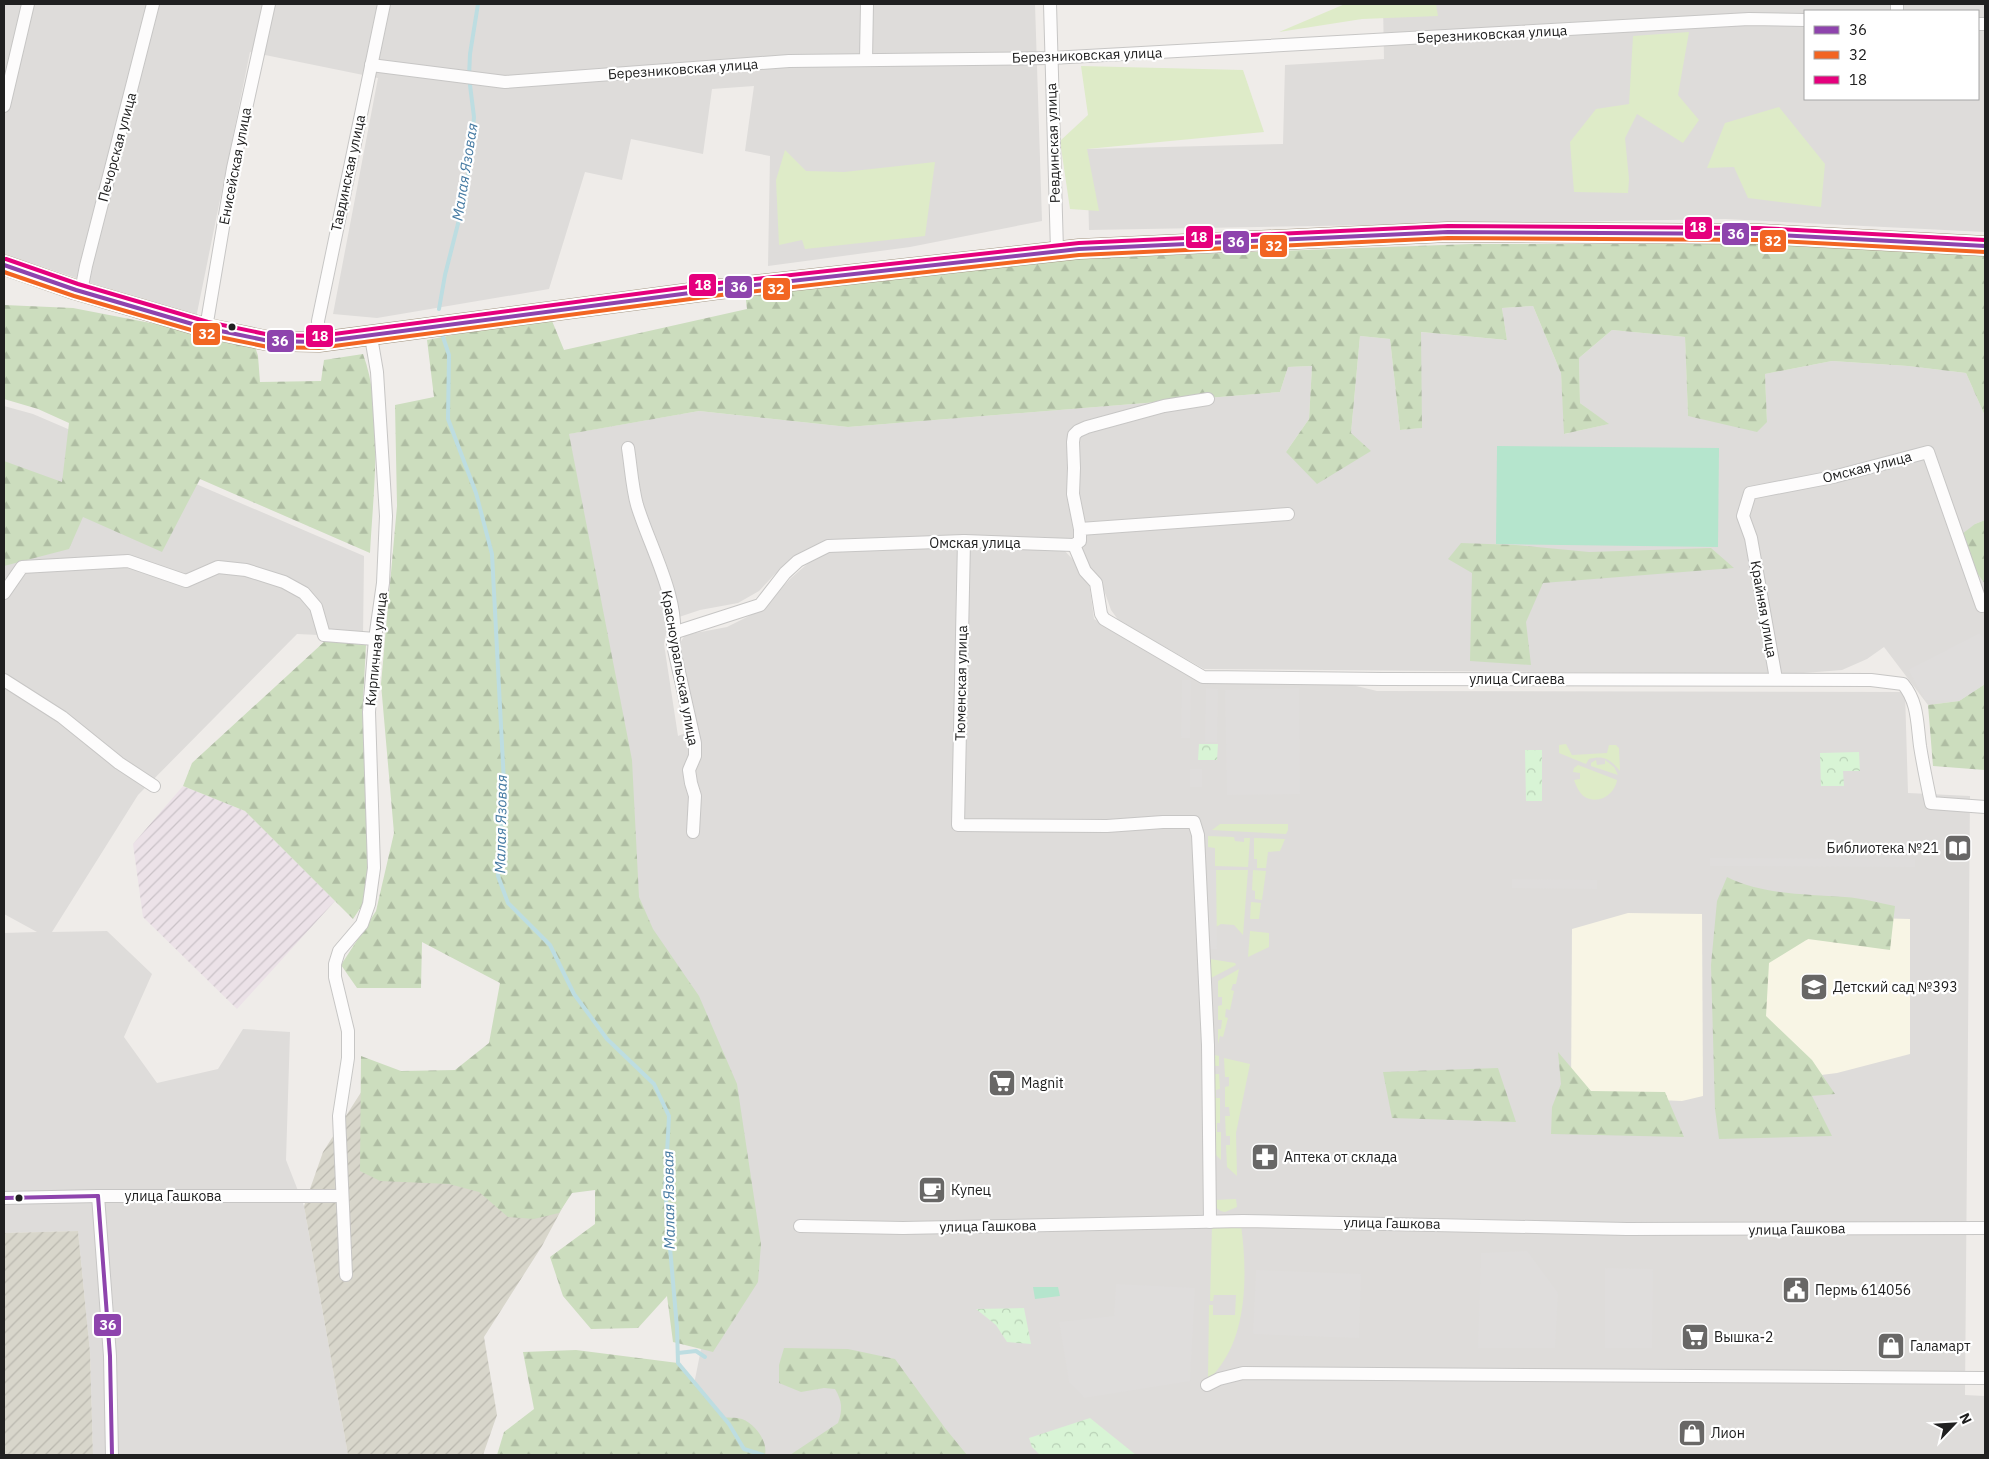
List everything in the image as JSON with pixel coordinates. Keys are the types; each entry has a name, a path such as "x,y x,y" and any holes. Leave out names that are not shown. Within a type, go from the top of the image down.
{"main road":[{"path":"4,265 82,291 206,328 268,341 319,342 372,337 534,313 720,289 1089,248 1448,232 1759,234 1985,246"}],"street":[{"path":"4,106 28,4"},
{"name":"Печорская улица","path":"82,291 88,256 154,4"},
{"name":"Енисейская улица","path":"206,328 233,168 269,4"},
{"name":"Тавдинская улица","path":"319,342 318,321 384,4"},
{"path":"866,60 867,4"},
{"name":"Ревдинская улица","path":"1050,4 1057,251"},
{"name":"Березниковская улица","path":"371,65 505,82 789,61 1051,58 1749,19 1804,20"},
{"name":"Кирпичная улица","path":"342,1196 339,1116 348,1058 348,1031 335,977 335,964 339,951 362,924 369,904 374,868 370,712 375,638 383,583 386,516 377,372 372,337"},
{"path":"1074,545 1080,542 1080,529 1073,494 1072,442 1074,435 1087,427 1164,406 1208,399"},
{"name":"Красноуральская улица","path":"628,448 636,504 671,602 676,632 673,645 695,743 695,756 689,770 695,796 693,832"},
{"name":"Омская улица","path":"1751,538 1743,516 1750,493 1833,477 1928,452 1982,606"},
{"path":"1080,529 1288,514"},
{"name":"Крайняя улица","path":"1751,538 1776,680"},
{"name":"Омская улица","path":"676,632 760,605 784,573 798,562 828,546 964,541 1074,545"},
{"name":"Тюменская улица","path":"964,541 958,825 1107,826 1194,822 1198,835 1208,1045 1210,1222"},
{"name":"улица Сигаева","path":"1074,545 1085,571 1096,583 1101,614 1104,619 1203,677 1871,680 1903,684 1910,693 1915,706 1920,746 1931,803 1985,807"},
{"path":"4,593 22,567 128,561 186,581 218,567 246,570 284,582 304,593 316,607 324,635 375,638"},
{"path":"4,680 62,717 119,764 154,786"},
{"path":"98,1196 110,1356 112,1455"},
{"path":"342,1196 346,1275"},
{"name":"улица Гашкова","path":"4,1198 342,1196"},
{"name":"улица Гашкова","path":"800,1226 903,1228 1210,1222 1737,1230 1985,1228"},
{"path":"1207,1384 1243,1372 1664,1378 1737,1376 1985,1378"}],"shaded area":[{"path":"4,4 1035,4 1042,221 910,247 768,266 770,156 745,151 754,86 712,89 703,154 631,139 622,180 585,172 549,289 377,318 333,314 378,78 250,52 196,318 4,254"},
{"path":"1383,4 1985,4 1985,232 1725,219 1089,230 1087,149 1283,144 1285,65 1384,59"},
{"path":"1533,306 1561,373 1565,434 1608,424 1580,403 1579,358 1612,330 1685,337 1688,416 1767,422 1765,374 1832,361 1908,366 1966,373 1985,416 1985,520 1975,524 1970,562 1985,584 1985,684 1959,701 1928,705 1884,647 1867,659 1842,670 1791,674 1204,669 1119,621 1111,610 1100,579 1089,566 1073,540 802,552 774,575 759,591 738,603 700,610 679,617 667,629 664,644 678,736 696,729 678,646 685,635 727,627 759,611 791,578 813,559 831,551 956,546 1064,550 1077,564 1089,582 1094,619 1202,682 1340,682 1377,691 1905,692 1908,793 1970,796 1965,1395 1985,1396 1985,1455 680,1455 744,1132 611,923 568,434 699,411 848,427 1280,392 1288,367 1312,366 1309,419 1286,452 1351,433 1360,336 1390,339 1400,430 1421,428 1420,332 1507,340 1502,308"},
{"path":"4,406 33,414 364,556 363,637 297,634 138,795 52,932 107,931 152,974 124,1037 157,1083 218,1069 243,1029 290,1032 286,1160 304,1206 348,1455 93,1455 90,1352 78,1231 4,1233 4,933 37,932 4,914"},
{"path":"1980,633 1985,639 1985,684 1959,701 1925,700 1908,670"},
{"path":"1182,680 1191,680 1190,738 1181,738"},
{"path":"1206,688 1218,689 1217,742 1205,742"},
{"path":"1299,688 1300,794 1227,795 1225,690"},
{"path":"1190,769 1202,769 1202,787 1190,787"},
{"path":"183,786 245,811 335,901 237,1009 143,917 133,844"},
{"path":"1710,858 1915,859 1915,867 1710,866"},
{"path":"1208,870 1216,870 1217,949 1208,949"},
{"path":"1512,879 1597,880 1597,889 1512,888"},
{"path":"1628,913 1702,914 1703,1096 1682,1101 1571,1096 1572,929"},
{"name":"Детский сад №393","path":"1719,914 1910,919 1910,1054 1837,1073 1717,1088"},
{"path":"372,1075 591,1154 542,1246 484,1337 497,1415 483,1455 348,1455 304,1206 323,1152"},
{"path":"78,1231 90,1352 93,1455 4,1455 4,1233"},
{"path":"1527,1251 1558,1293 1555,1348 1478,1348 1481,1253"},
{"path":"1605,1268 1653,1269 1652,1348 1605,1348"},
{"path":"1256,1270 1361,1274 1359,1338 1253,1334"},
{"path":"1116,1284 1195,1288 1190,1381 1084,1398 1069,1382 1059,1322 1114,1316"}],"green space":[{"path":"1345,4 1436,4 1438,16 1362,19 1279,32"},
{"path":"1689,32 1678,95 1699,120 1683,143 1637,114 1625,138 1629,179 1628,193 1574,192 1570,142 1596,109 1629,104 1633,36"},
{"path":"1081,66 1243,70 1264,132 1087,149 1099,211 1070,209 1060,141 1088,115"},
{"path":"1779,107 1825,164 1821,207 1748,198 1734,167 1707,168 1725,123"},
{"path":"785,150 806,171 844,172 935,162 925,236 805,249 802,240 779,245 776,180"},
{"path":"1471,244 1759,244 1985,256 1985,416 1966,373 1908,366 1832,361 1765,374 1767,422 1757,432 1688,416 1685,337 1612,330 1579,358 1580,403 1609,424 1564,434 1561,373 1533,306 1502,308 1507,340 1421,332 1422,428 1400,430 1390,339 1360,336 1351,433 1371,451 1317,484 1286,452 1309,419 1312,366 1288,367 1280,392 848,427 699,411 569,434 632,760 639,897 653,929 699,996 737,1084 761,1244 758,1282 713,1352 673,1342 667,1296 638,1328 591,1329 563,1296 550,1257 595,1224 595,1190 572,1193 559,1213 534,1219 508,1217 479,1192 449,1184 380,1181 360,1171 361,1056 401,1071 455,1070 489,1043 500,983 422,942 421,988 357,988 341,965 376,911 394,833 381,684 397,506 395,405 434,397 427,340 550,316 564,350 747,309 745,292 1059,259"},
{"path":"4,305 73,308 254,343 258,356 260,382 321,381 324,360 363,354 373,400 376,452 370,553 200,479 162,552 83,517 69,549 4,566 4,461 62,482 69,423 38,409 4,399"},
{"path":"1497,446 1719,448 1718,547 1496,544"},
{"path":"1985,520 1985,584 1969,562 1962,534 1975,524"},
{"path":"1461,543 1516,545 1589,552 1711,548 1734,568 1543,583 1526,622 1531,665 1470,661 1472,573 1448,559"},
{"path":"325,641 366,645 363,701 370,867 365,901 353,919 245,811 183,786 192,763"},
{"path":"1985,684 1985,770 1933,766 1928,705 1959,701"},
{"path":"1199,744 1218,744 1217,760 1198,760"},
{"path":"1566,744 1572,755 1607,753 1609,745 1616,745 1619,748 1620,771 1610,761 1603,758 1589,759 1586,764 1559,753 1559,745"},
{"path":"1525,750 1542,750 1542,801 1526,801"},
{"path":"1859,752 1860,771 1843,771 1844,786 1821,786 1820,753"},
{"path":"1596,760 1597,765 1605,764 1605,760 1614,767 1618,775 1591,766 1591,763"},
{"path":"1578,765 1617,780 1610,794 1596,800 1581,794 1574,780 1580,779 1580,773 1573,772 1574,768"},
{"path":"1220,824 1288,824 1288,830 1286,834 1212,830"},
{"path":"1208,836 1234,837 1235,841 1244,842 1244,838 1250,838 1248,867 1215,866 1215,848 1208,847"},
{"path":"1254,838 1285,839 1280,851 1268,852 1266,868 1257,868 1257,859 1254,859"},
{"path":"1216,870 1248,870 1243,935 1234,925 1221,924 1216,927"},
{"path":"1253,870 1266,871 1262,900 1255,899 1255,891 1252,890"},
{"path":"1727,877 1741,883 1770,890 1864,899 1895,906 1890,950 1808,939 1769,963 1766,1016 1812,1060 1835,1094 1812,1096 1832,1136 1719,1139 1715,1109 1711,965 1717,901"},
{"path":"1251,902 1261,903 1259,919 1250,919"},
{"path":"1250,931 1269,933 1269,947 1248,957"},
{"path":"1210,959 1235,963 1236,965 1211,978"},
{"path":"1239,969 1236,984 1233,984 1231,990 1234,991 1230,1010 1226,1009 1225,1017 1228,1018 1223,1037 1220,1036 1218,1044 1218,1029 1221,1029 1222,1020 1218,1020 1218,1006 1222,1005 1222,997 1218,997 1218,981"},
{"path":"1558,1052 1591,1091 1665,1092 1684,1137 1551,1134 1552,1107 1561,1084"},
{"path":"1211,1054 1219,1056 1219,1066 1215,1066 1215,1074 1219,1074 1220,1089 1216,1090 1216,1098 1220,1098 1220,1123 1217,1123 1217,1132 1221,1132 1221,1160 1213,1152"},
{"path":"1224,1058 1250,1064 1236,1133 1237,1176 1227,1167 1226,1145 1230,1145 1230,1136 1226,1136 1225,1116 1230,1116 1229,1107 1225,1107 1225,1087 1229,1086 1229,1077 1225,1077"},
{"path":"1498,1068 1516,1122 1392,1118 1383,1072"},
{"path":"1236,1199 1237,1207 1225,1212 1220,1211 1214,1202 1214,1200"},
{"path":"1241,1225 1244,1279 1241,1316 1230,1350 1217,1371 1208,1378 1209,1305 1213,1305 1213,1315 1235,1315 1236,1295 1214,1295 1213,1301 1210,1301 1212,1226"},
{"path":"1033,1287 1058,1287 1060,1296 1035,1299"},
{"path":"1024,1308 1031,1344 1007,1342 996,1325 976,1309"},
{"path":"784,1348 848,1349 895,1359 967,1455 790,1455 838,1423 841,1405 835,1389 824,1388 801,1392 779,1383 779,1365"},
{"path":"576,1350 678,1363 697,1384 721,1417 742,1419 756,1429 764,1444 765,1455 497,1455 504,1432 534,1409 523,1352"},
{"path":"1090,1418 1136,1455 1040,1455 1032,1447 1029,1438"}],"waterway":[{"name":"Малая Язовая","path":"439,309 469,169 474,117 469,77 470,54 478,4"},
{"name":"Малая Язовая","path":"442,334 449,355 448,419 476,493 492,554 504,783 498,876 508,903 550,945 574,994 607,1039 654,1084 669,1116 665,1190 677,1328 678,1363 729,1424 744,1449 763,1455"},
{"name":"Малая Язовая","path":"678,1353 696,1351 705,1357"}],"transit line":[{"name":"18","path":"6,259 78,284 208,322 270,335 319,336 719,283 1079,243 1448,226 1759,228 1985,240"},
{"name":"36","path":"4,265 76,290 206,328 269,341 319,342 720,289 1079,249 1448,232 1759,234 1985,246"},
{"name":"32","path":"4,272 74,296 205,334 268,347 319,348 721,295 1079,255 1448,238 1759,240 1985,252"},
{"name":"36","path":"98,1196 110,1356 112,1455"},
{"name":"36","path":"4,1198 98,1196"}],"place":[{"name":"Библиотека №21","path":"1958,848"},
{"name":"Детский сад №393","path":"1814,987"},
{"name":"Magnit","path":"1002,1083"},
{"name":"Аптека от склада","path":"1265,1157"},
{"name":"Купец","path":"932,1190"},
{"name":"Пермь 614056","path":"1796,1290"},
{"name":"Вышка-2","path":"1695,1337"},
{"name":"Галамарт","path":"1891,1346"},
{"name":"Лион","path":"1692,1433"}]}
